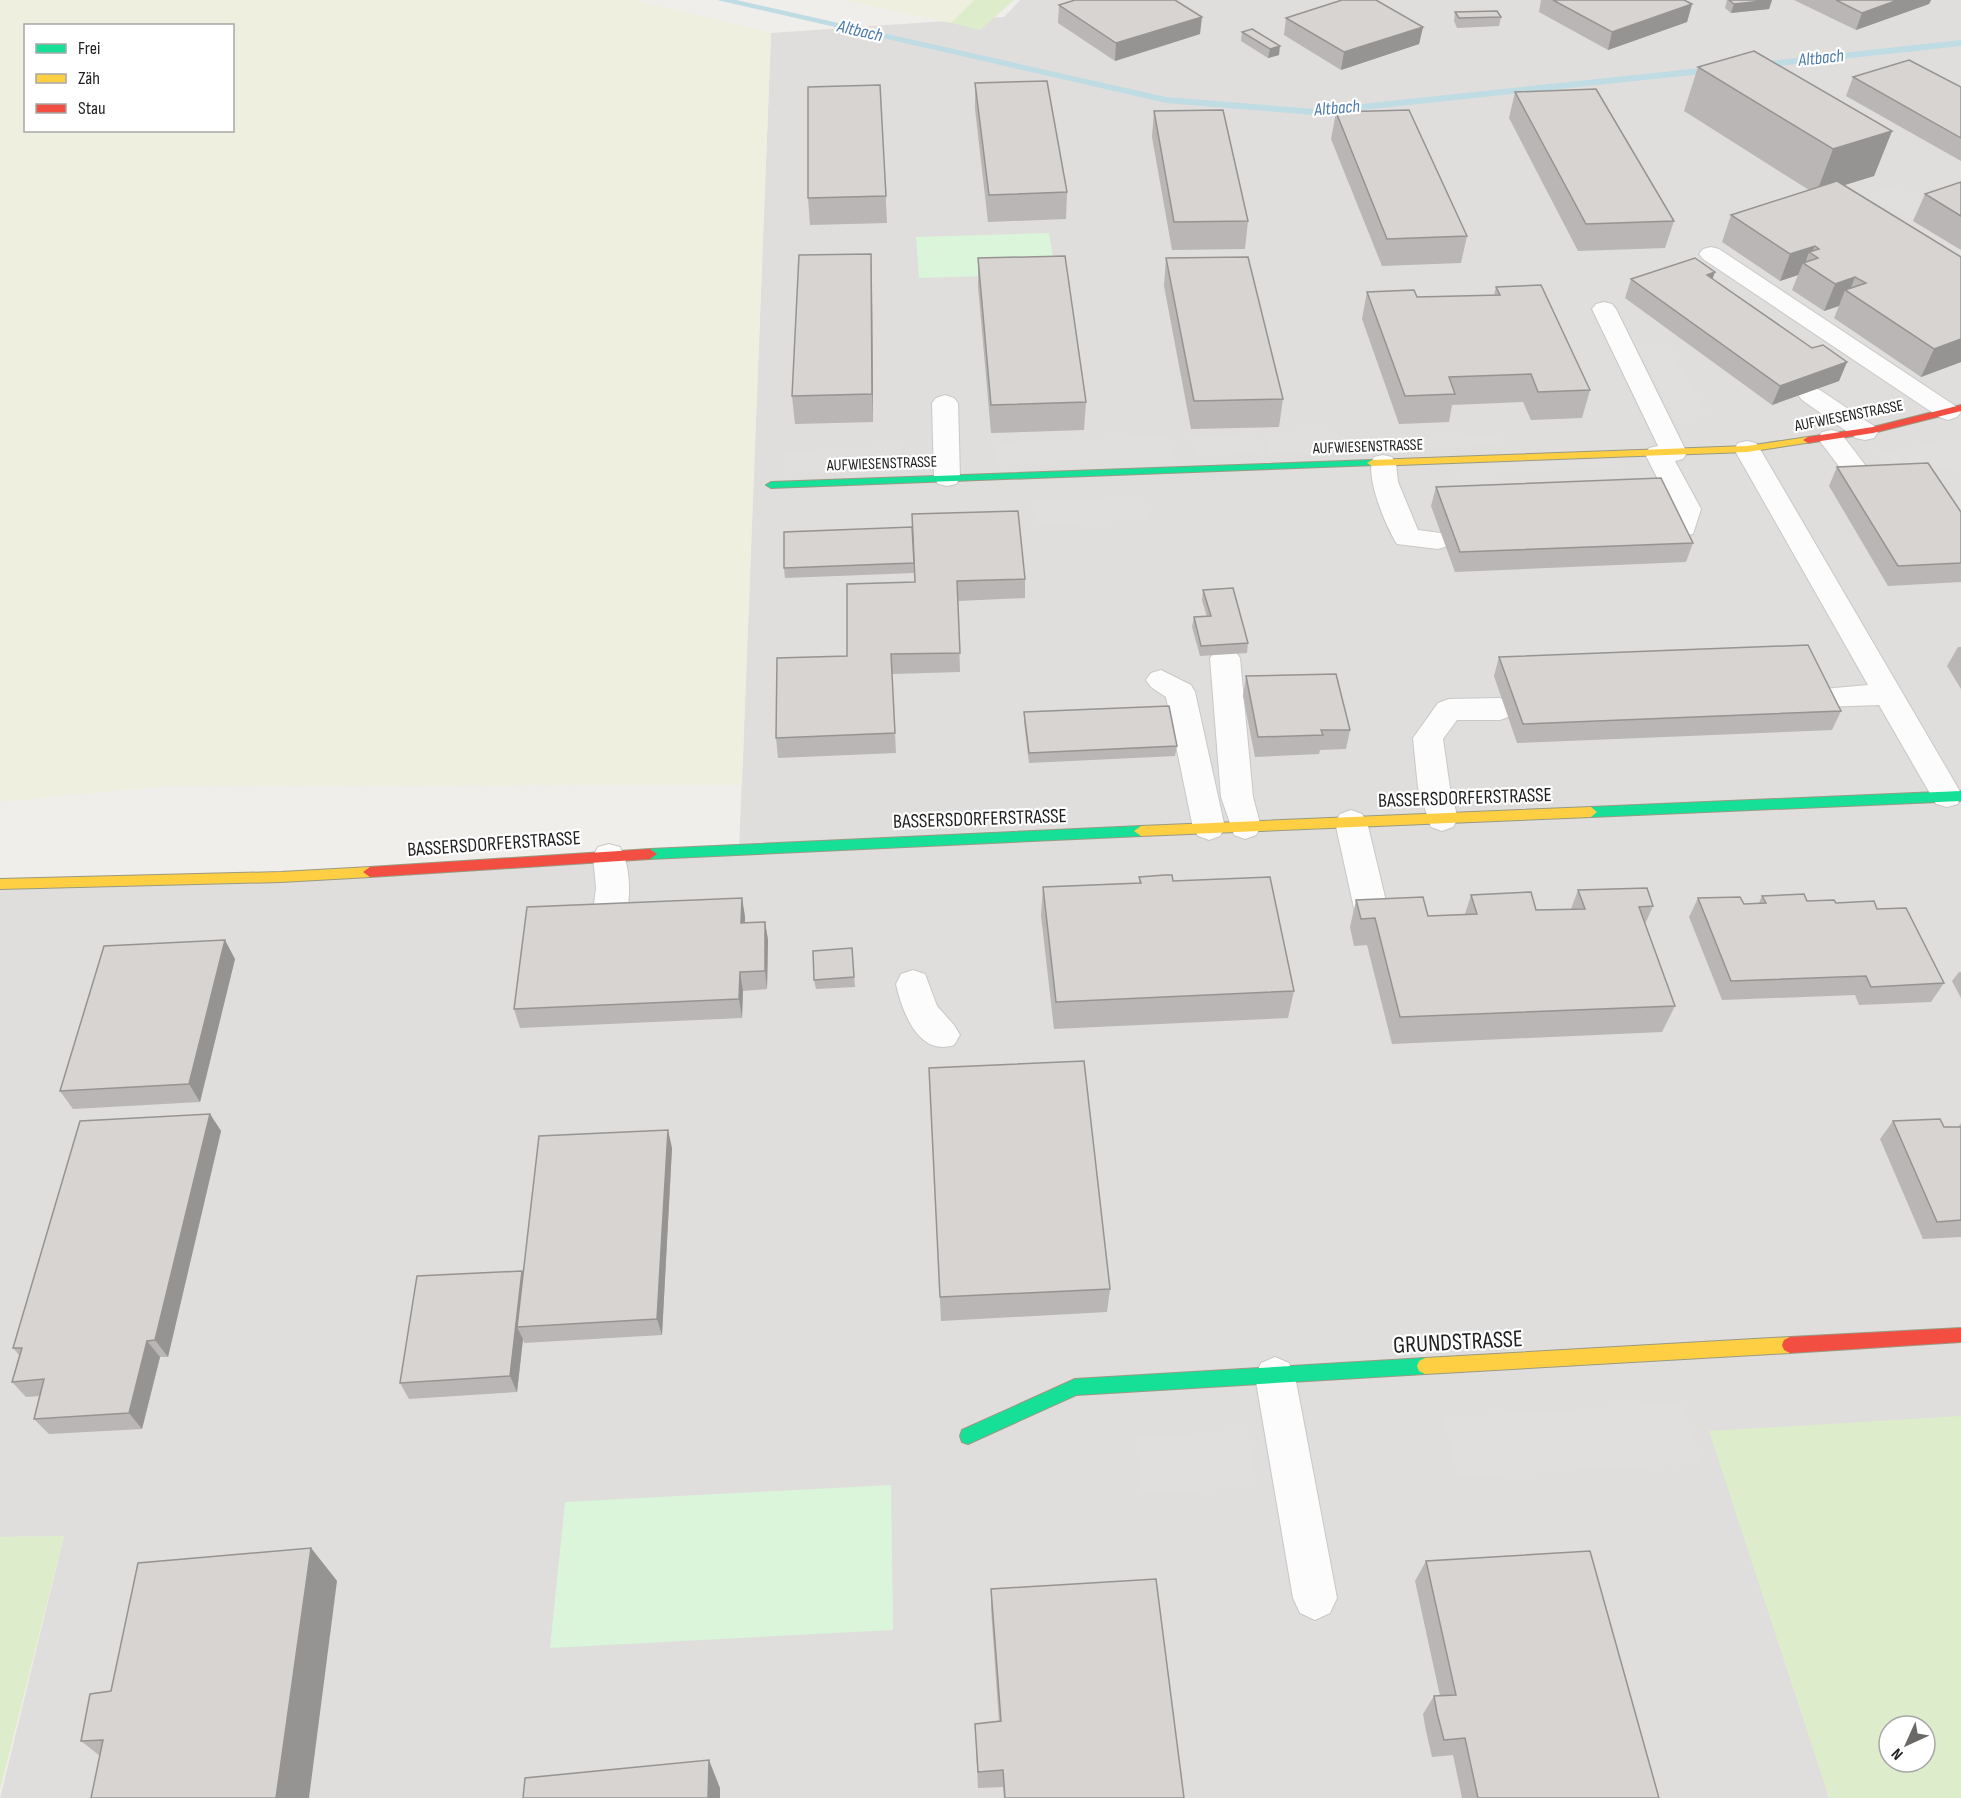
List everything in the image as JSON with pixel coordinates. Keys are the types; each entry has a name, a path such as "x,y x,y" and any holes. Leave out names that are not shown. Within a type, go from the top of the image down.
{"street":[{"name":"AUFWIESENSTRASSE","path":"771,485 1666,454 1747,449 1865,432 1955,410"},
{"name":"BASSERSDORFERSTRASSE","path":"0,884 281,877 609,856 1954,796"},
{"name":"GRUNDSTRASSE","path":"968,1436 1075,1387 1961,1335"}],"lane":[{"path":"1711,254 1955,410"},
{"path":"1604,309 1666,454 1669,471 1686,509 1683,528 1674,529"},
{"path":"1810,395 1865,432"},
{"path":"945,403 947,478"},
{"path":"1831,438 1863,480"},
{"path":"1747,449 1888,694 1954,796"},
{"path":"1383,463 1385,482 1407,538 1438,540"},
{"path":"1225,658 1237,796 1245,827"},
{"path":"1161,680 1180,692 1209,828"},
{"path":"1823,697 1888,694"},
{"path":"1442,819 1434,788 1428,738 1449,710 1500,709"},
{"path":"1351,822 1374,922"},
{"path":"609,856 612,888 609,920"},
{"path":"913,984 919,1009 929,1026 942,1035"},
{"path":"1275,1376 1316,1598"}],"shaded area":[{"path":"1020,0 1961,0 1961,1798 0,1798 64,1536 0,1537 0,884 739,850 771,33 1004,17"},
{"path":"1894,186 1938,211 1912,220 1869,194"},
{"path":"1670,350 1708,416 1676,418 1640,351"},
{"path":"1328,430 1335,451 1269,454 1263,433"},
{"path":"1254,433 1260,453 1195,456 1190,436"},
{"path":"1167,436 1173,457 1089,461 1086,440"},
{"path":"1499,437 1502,445 1409,448 1406,440"},
{"path":"1078,439 1082,461 998,465 995,446 1012,442"},
{"path":"1954,439 1961,445 1961,465 1899,477 1876,454"},
{"path":"901,446 903,468 784,473 784,451"},
{"path":"1616,459 1620,467 1461,474 1458,465"},
{"path":"1143,496 1148,519 1035,524 1032,501"},
{"path":"1681,1403 1701,1463 1458,1477 1443,1418"},
{"path":"1247,1430 1257,1486 1142,1493 1136,1437"}],"green space":[{"path":"0,0 634,0 771,33 742,785 166,786 0,802"},
{"path":"843,0 974,0 951,23"},
{"path":"974,0 1014,0 980,30 951,23"},
{"path":"1049,233 1056,274 919,278 916,237"},
{"path":"1961,1416 1961,1798 1829,1798 1709,1431"},
{"path":"891,1485 893,1630 550,1648 565,1502"},
{"path":"64,1536 0,1790 0,1537"}],"building":[{"path":"1075,0 1175,0 1202,17 1116,43 1059,5"},
{"path":"1342,0 1376,0 1423,27 1344,52 1286,18"},
{"path":"1553,0 1684,0 1692,4 1612,32"},
{"path":"1729,0 1771,0 1734,4"},
{"path":"1836,0 1898,0 1862,13"},
{"path":"1497,11 1501,17 1459,18 1455,12"},
{"path":"1252,29 1280,46 1270,49 1242,32"},
{"path":"1754,51 1892,131 1833,149 1698,67"},
{"path":"1909,60 1961,87 1961,138 1853,77"},
{"path":"1047,81 1067,192 989,195 975,83"},
{"path":"880,85 886,196 808,198 808,87"},
{"path":"1596,89 1674,221 1586,224 1515,92"},
{"path":"1223,110 1248,221 1174,222 1154,111"},
{"path":"1409,110 1467,236 1387,239 1336,112"},
{"path":"1837,181 1961,257 1961,339 1934,349 1845,290 1866,283 1855,277 1835,284 1803,263 1818,258 1809,252 1819,249 1815,246 1790,254 1731,215"},
{"path":"1961,182 1961,216 1925,194"},
{"path":"871,254 872,394 792,396 799,255"},
{"path":"1065,256 1086,402 991,405 978,258"},
{"path":"1248,257 1283,399 1194,401 1166,258"},
{"path":"1695,258 1715,272 1707,275 1812,348 1823,345 1847,362 1780,386 1631,279"},
{"path":"1541,285 1590,390 1538,392 1531,374 1449,377 1455,394 1405,396 1367,292 1414,290 1417,297 1500,295 1496,287"},
{"path":"1928,463 1961,512 1961,563 1898,566 1837,467"},
{"path":"1661,478 1693,543 1460,552 1436,487"},
{"path":"1018,511 1025,579 957,581 960,653 891,654 895,733 776,738 777,658 847,656 847,584 915,582 912,514"},
{"path":"912,527 914,563 784,568 784,532"},
{"path":"1233,588 1248,643 1201,646 1194,617 1211,616 1203,590"},
{"path":"1808,645 1841,711 1523,724 1499,657"},
{"path":"1336,674 1350,730 1321,730 1323,735 1258,737 1246,676"},
{"path":"1169,706 1177,746 1029,753 1024,712"},
{"path":"1172,875 1173,881 1270,877 1294,991 1056,1002 1043,887 1141,883 1139,877"},
{"path":"1647,888 1653,906 1639,907 1675,1006 1400,1017 1375,918 1361,919 1356,900 1423,897 1428,916 1477,914 1471,895 1531,892 1536,910 1585,909 1578,890"},
{"path":"1804,894 1807,901 1834,900 1836,903 1874,901 1877,909 1906,908 1944,983 1871,987 1866,976 1731,981 1698,898 1740,897 1744,904 1766,903 1762,896"},
{"path":"742,898 741,923 765,922 765,971 740,972 739,999 514,1009 527,907"},
{"path":"225,940 189,1084 60,1091 104,946"},
{"path":"852,948 854,977 814,980 813,951"},
{"path":"1084,1061 1110,1289 940,1297 929,1068"},
{"path":"210,1114 155,1340 147,1341 129,1413 34,1419 44,1379 12,1382 22,1348 13,1348 80,1121"},
{"path":"1940,1119 1944,1127 1961,1127 1961,1220 1937,1222 1893,1121"},
{"path":"668,1130 657,1319 517,1327 539,1136"},
{"path":"522,1271 510,1376 400,1383 417,1276"},
{"path":"311,1548 276,1798 91,1798 103,1740 81,1741 90,1694 111,1691 138,1563"},
{"path":"1590,1551 1659,1798 1478,1798 1465,1738 1444,1740 1437,1713 1434,1696 1456,1695 1426,1561"},
{"path":"1156,1579 1184,1798 1005,1798 1003,1770 978,1772 975,1724 1001,1721 991,1589"},
{"path":"709,1760 708,1798 523,1798 525,1778"}],"waterway":[{"name":"Altbach","path":"722,0 1166,100 1315,112 1720,69"},
{"name":"Altbach","path":"1751,66 1961,43"}],"traffic: fast":[{"path":"771,485 1372,463"},
{"path":"1591,812 1961,796"},
{"path":"650,854 1141,831"},
{"path":"968,1436 1075,1387 1425,1366"}],"traffic: slow":[{"path":"1372,463 1747,449 1808,440"},
{"path":"1141,831 1591,812"},
{"path":"0,884 281,877 370,872"},
{"path":"1425,1366 1790,1345"}],"traffic: jam":[{"path":"1808,440 1873,430 1961,408"},
{"path":"370,872 650,854"},
{"path":"1790,1345 1961,1335"}]}
